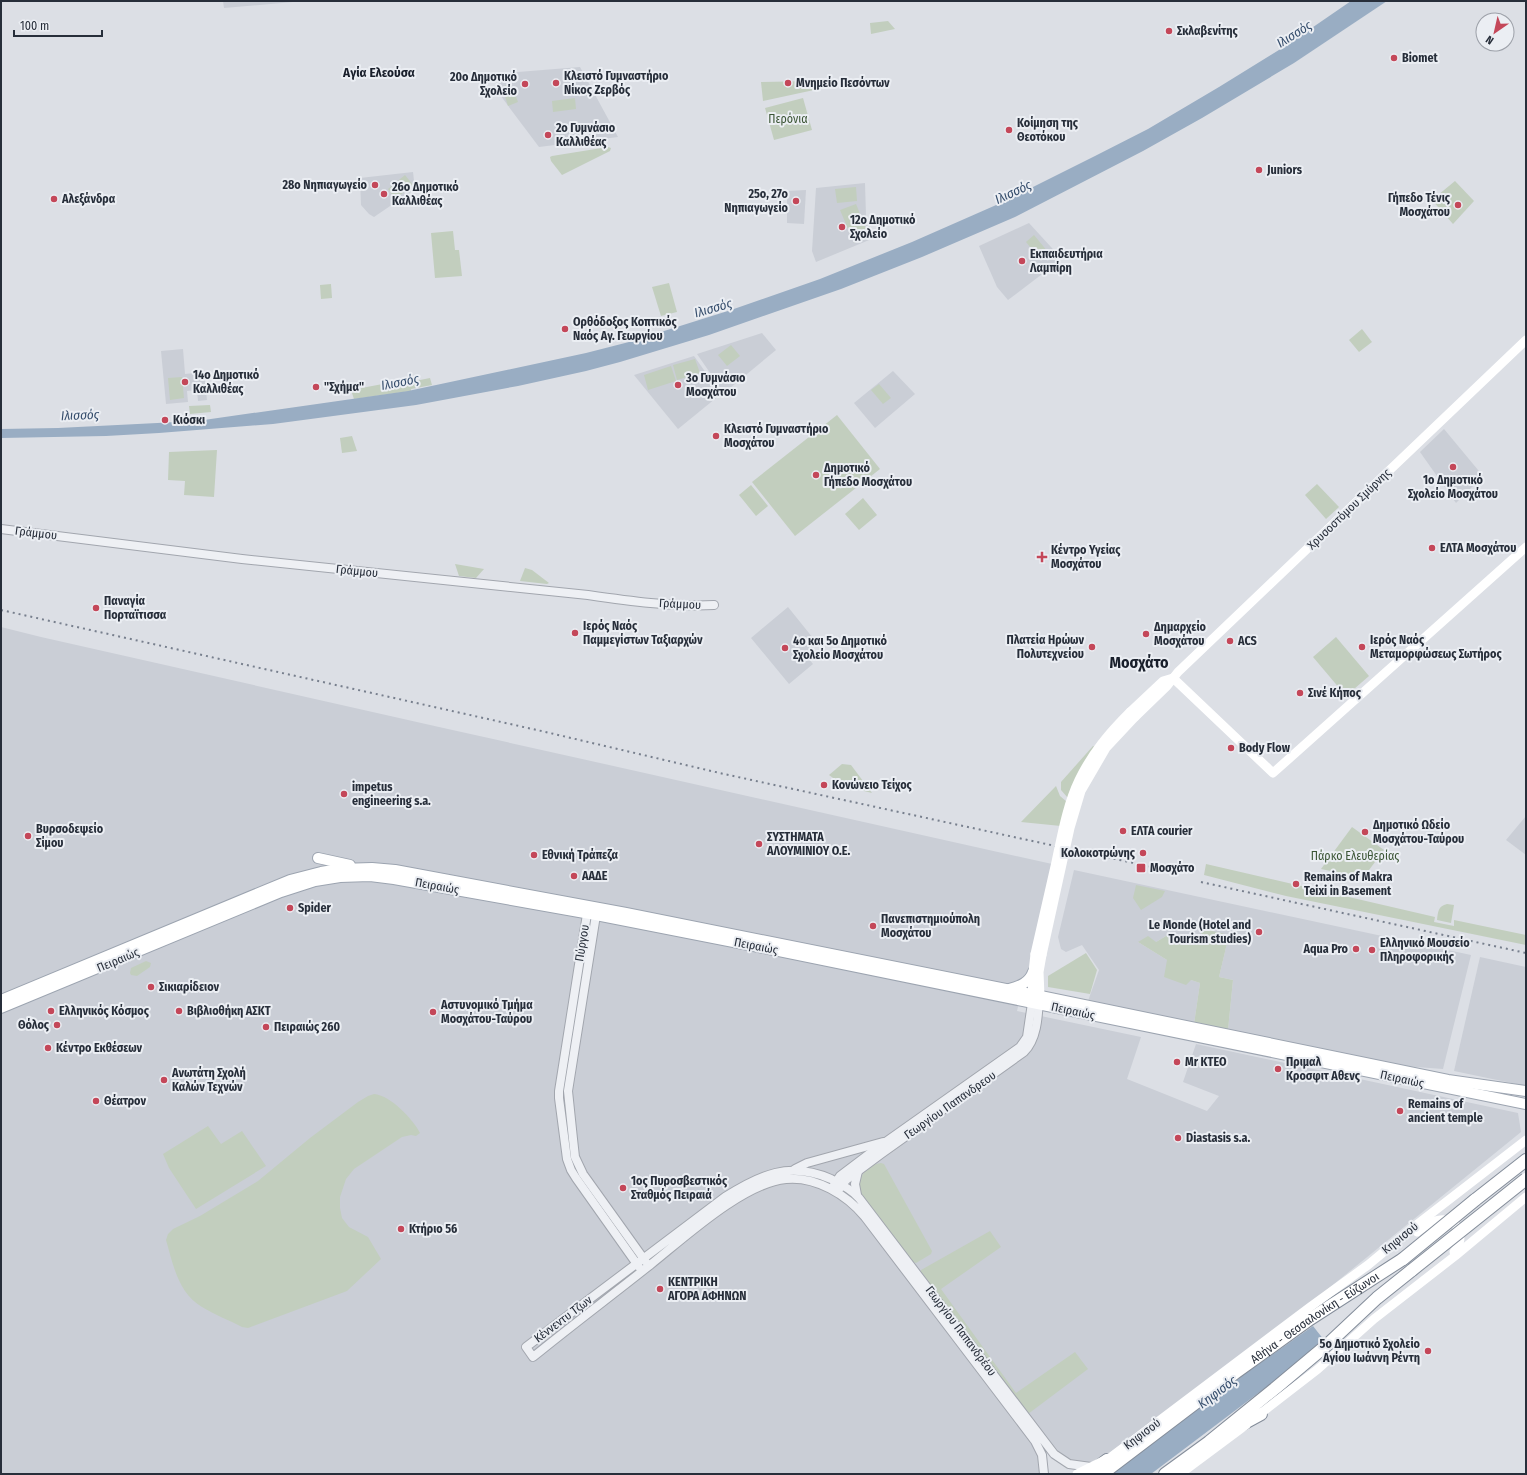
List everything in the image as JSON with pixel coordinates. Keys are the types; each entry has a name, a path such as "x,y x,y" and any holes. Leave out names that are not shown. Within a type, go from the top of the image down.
{"highway":[{"name":"Αθήνα - Θεσσαλονίκη - Εύζωνοι","path":"1102,1474 1235,1373 1310,1319 1402,1259 1526,1160"},
{"name":"Αθήνα - Θεσσαλονίκη - Εύζωνοι","path":"1165,1474 1209,1442 1328,1344 1377,1298 1526,1179"},
{"path":"1246,1356 1294,1325 1310,1319"},
{"path":"1209,1442 1260,1414"},
{"path":"1090,1471 1112,1457"}],"main road":[{"name":"Χρυσοστόμου Σμύρνης","path":"1036,999 1032,972 1039,954 1064,827 1075,789 1085,768 1103,740 1132,714 1163,681 1173,678 1526,340"},
{"path":"1173,678 1273,773 1526,547"},
{"path":"318,858 372,868"},
{"name":"Πειραιώς","path":"1,1000 290,880 328,870 372,868 395,870 592,912 1448,1080 1526,1091"},
{"name":"Πειραιώς","path":"1,1008 53,988 281,892 326,879 365,876 394,878 592,912 1007,989 1036,999 1525,1104"},
{"name":"Χρυσοστόμου Σμύρνης","path":"1036,999 1040,972 1039,954"},
{"path":"1007,989 1025,983 1032,972"},
{"name":"Κηφισού","path":"1112,1457 1303,1311 1368,1265 1415,1226 1526,1140"},
{"path":"1180,1474 1318,1369 1374,1319 1430,1276 1526,1197"},
{"path":"1368,1265 1394,1250 1427,1224 1439,1220 1445,1220 1456,1226 1460,1237 1460,1243 1457,1249 1430,1276"},
{"path":"1077,1474 1090,1471"}],"street":[{"name":"Γράμμου","path":"1,530 245,559 588,595 619,600 700,606 714,605"},
{"name":"Πύργου","path":"592,912 559,1091 567,1159 576,1178 645,1269"},
{"name":"Γεωργίου Παπανδρεου","path":"835,1191 846,1171 1020,1047 1027,1037 1036,999"},
{"name":"Γεωργίου Παπανδρεου","path":"840,1184 1024,1052 1034,1038 1036,999"},
{"path":"790,1170 807,1163 889,1140"},
{"name":"Κέννεντυ Τζων","path":"835,1191 809,1182 790,1179 761,1186 730,1203 533,1357 526,1347 724,1197 740,1187 765,1175 790,1170 812,1172 840,1184"},
{"path":"857,1195 855,1178 859,1170"},
{"name":"Γεωργίου Παπανδρέου","path":"840,1184 857,1195 1049,1448 1058,1458 1069,1464 1090,1471"},
{"name":"Γεωργίου Παπανδρέου","path":"835,1191 856,1207 865,1217 1034,1441 1042,1455 1044,1474"}],"shaded area":[{"path":"223,1 293,1 293,2 224,8"},
{"path":"580,67 618,137 539,147 494,87 506,77 518,72"},
{"name":"26ο Δημοτικό Καλλιθέας","path":"413,172 415,189 374,217 361,205 360,178"},
{"name":"12ο Δημοτικό Σχολείο","path":"865,183 866,216 874,238 816,262 812,251 816,188"},
{"name":"25ο, 27ο Νηπιαγωγείο","path":"806,190 804,224 787,223 787,191"},
{"name":"Εκπαιδευτήρια Λαμπίρη","path":"1029,223 1062,259 1008,300 997,287 979,246"},
{"path":"762,333 776,350 724,393 697,354"},
{"name":"14ο Δημοτικό Καλλιθέας","path":"183,349 185,374 204,372 207,400 198,401 197,390 187,391 188,402 166,404 161,351"},
{"name":"3o Γυμνάσιο Μοσχάτου","path":"694,356 721,394 678,429 634,375"},
{"path":"893,371 915,394 875,428 854,403"},
{"name":"1ο Δημοτικό Σχολείο Μοσχάτου","path":"1444,429 1483,476 1456,503 1420,452"},
{"name":"4ο και 5ο Δημοτικό Σχολείο Μοσχάτου","path":"788,607 817,643 804,653 813,664 789,684 751,638"},
{"path":"1,627 439,727 1052,864 1028,973 1023,984 1017,1011 1141,1037 1127,1079 1207,1111 1219,1096 1183,1082 1196,1044 1518,1113 1521,1132 1297,1314 1101,1459 1089,1463 1068,1460 1060,1455 1052,1446 1038,1458 1041,1474 1,1474"},
{"path":"1526,816 1526,855 1506,840"},
{"path":"1074,870 1471,955 1443,1069 1377,1064 1228,1030 1233,980 1219,977 1229,935 1196,942 1171,933 1156,942 1138,942 1167,960 1191,980 1200,983 1194,1024 1088,1001 1099,970 1082,945 1066,952 1061,949 1058,937"},
{"path":"1480,957 1526,967 1526,1086 1454,1071"}],"green space":[{"path":"888,21 895,29 871,34 870,23"},
{"path":"812,81 814,90 763,101 761,82"},
{"path":"511,83 518,102 508,106 502,87"},
{"path":"575,98 576,109 553,112 552,101"},
{"name":"Περόνια","path":"803,98 812,130 774,140 765,108"},
{"path":"608,147 611,148 610,151 562,175 551,161 550,157 552,156"},
{"path":"405,175 413,185 395,199 388,189"},
{"path":"1455,181 1474,201 1453,224 1432,200"},
{"path":"856,187 857,201 837,203 835,189"},
{"path":"856,204 869,236 854,243 840,210"},
{"path":"453,231 455,250 459,250 462,276 435,278 431,233"},
{"path":"1034,235 1048,252 1040,259 1026,242"},
{"path":"669,283 677,312 661,316 652,287"},
{"path":"331,284 332,298 321,299 320,285"},
{"path":"1362,329 1372,342 1359,352 1349,340"},
{"path":"731,345 740,356 727,366 718,355"},
{"path":"695,359 700,373 677,380 673,365"},
{"path":"671,366 676,381 648,390 644,375"},
{"path":"182,377 184,398 170,400 168,378"},
{"path":"430,378 432,385 411,389 411,391 354,399 351,390 409,379 410,382"},
{"path":"879,384 891,398 883,404 871,390"},
{"path":"210,405 211,412 190,414 189,406"},
{"name":"Δημοτικό Γήπεδο Μοσχάτου","path":"837,415 880,469 795,536 752,482"},
{"path":"352,436 357,451 342,453 340,438"},
{"path":"217,450 214,497 184,495 185,481 168,480 169,452"},
{"path":"1317,484 1339,507 1326,519 1305,495"},
{"path":"751,485 768,506 756,516 739,495"},
{"path":"863,498 877,515 859,530 845,514"},
{"path":"455,564 484,569 476,578 459,576"},
{"path":"525,568 532,570 549,583 520,581"},
{"path":"1336,637 1369,676 1346,696 1313,657"},
{"path":"1093,746 1095,747 1068,798 1061,790 1061,782"},
{"path":"842,764 851,765 872,793 844,786 829,775"},
{"path":"1056,786 1060,796 1067,802 1061,826 1021,822"},
{"name":"Πάρκο Ελευθερίας","path":"1352,827 1384,850 1363,878 1321,869"},
{"path":"1206,864 1435,917 1434,922 1454,926 1454,920 1526,935 1526,945 1286,896 1204,875"},
{"path":"1136,885 1165,891 1162,897 1141,910 1133,898"},
{"path":"1447,904 1454,905 1451,923 1437,920 1440,908"},
{"path":"1204,929 1229,935 1219,977 1233,980 1228,1030 1194,1024 1200,983 1191,980 1186,985 1164,977 1167,960 1138,942 1148,936 1156,942 1171,933 1196,942"},
{"path":"1086,953 1097,970 1090,994 1048,987 1048,976"},
{"path":"146,961 151,963 150,967 137,976 131,975 131,968"},
{"path":"374,1094 380,1095 394,1103 407,1115 420,1133 416,1136 411,1135 402,1137 354,1169 346,1179 340,1197 342,1218 349,1227 368,1237 381,1259 347,1291 248,1328 242,1327 212,1313 194,1301 182,1286 174,1268 166,1240 168,1234 173,1229 200,1216 258,1181 310,1138 358,1102"},
{"path":"208,1126 221,1144 242,1131 266,1166 196,1209 169,1168 163,1154"},
{"path":"881,1163 884,1164 932,1251 931,1254 916,1263 912,1262 861,1195 859,1184 863,1174 870,1167"},
{"path":"990,1231 1001,1247 941,1289 1016,1393 1075,1352 1088,1369 1028,1414 921,1273 921,1270"}],"water":[{"path":"1351,1 1387,1 1294,63 1143,151 1015,217 922,257 841,289 709,335 586,371 518,386 416,405 273,424 106,436 1,438 1,429 58,428 197,421 408,391 586,353 629,342 731,310 820,279 912,242 1003,202 1148,129 1287,45"},
{"path":"1313,1326 1324,1340 1297,1364 1151,1474 1112,1474 1246,1373"}],"railway":[{"path":"1,610 537,730 724,774 1175,872"},
{"path":"1201,882 1526,953"}],"place":[{"name":"Σκλαβενίτης","path":"1169,31"},
{"name":"Biomet","path":"1394,58"},
{"name":"Κλειστό Γυμναστήριο Νίκος Ζερβός","path":"556,83"},
{"name":"Μνημείο Πεσόντων","path":"788,83"},
{"name":"20ο Δημοτικό Σχολείο","path":"525,84"},
{"name":"Κοίμηση της Θεοτόκου","path":"1009,130"},
{"name":"2ο Γυμνάσιο Καλλιθέας","path":"548,135"},
{"name":"Juniors","path":"1259,170"},
{"name":"28ο Νηπιαγωγείο","path":"375,185"},
{"name":"26ο Δημοτικό Καλλιθέας","path":"384,194"},
{"name":"Αλεξάνδρα","path":"54,199"},
{"name":"25ο, 27ο Νηπιαγωγείο","path":"796,201"},
{"name":"Γήπεδο Τένις Μοσχάτου","path":"1458,205"},
{"name":"12ο Δημοτικό Σχολείο","path":"842,227"},
{"name":"Εκπαιδευτήρια Λαμπίρη","path":"1022,261"},
{"name":"Ορθόδοξος Κοπτικός Ναός Αγ. Γεωργίου","path":"565,329"},
{"name":"14ο Δημοτικό Καλλιθέας","path":"185,382"},
{"name":"3o Γυμνάσιο Μοσχάτου","path":"678,385"},
{"name":"\"Σχήμα\"","path":"316,387"},
{"name":"Κιόσκι","path":"165,420"},
{"name":"Κλειστό Γυμναστήριο Μοσχάτου","path":"716,436"},
{"name":"1ο Δημοτικό Σχολείο Μοσχάτου","path":"1453,467"},
{"name":"Δημοτικό Γήπεδο Μοσχάτου","path":"816,475"},
{"name":"ΕΛΤΑ Μοσχάτου","path":"1432,548"},
{"name":"Κέντρο Υγείας Μοσχάτου","path":"1042,557"},
{"name":"Παναγία Πορταϊτισσα","path":"96,608"},
{"name":"Ιερός Ναός Παμμεγίστων Ταξιαρχών","path":"575,633"},
{"name":"Δημαρχείο Μοσχάτου","path":"1146,634"},
{"name":"ACS","path":"1230,641"},
{"name":"Πλατεία Ηρώων Πολυτεχνείου","path":"1092,647"},
{"name":"Ιερός Ναός Μεταμορφώσεως Σωτήρος","path":"1362,647"},
{"name":"4ο και 5ο Δημοτικό Σχολείο Μοσχάτου","path":"785,648"},
{"name":"Σινέ Κήπος","path":"1300,693"},
{"name":"Body Flow","path":"1231,748"},
{"name":"Κονώνειο Τείχος","path":"824,785"},
{"name":"impetus engineering s.a.","path":"344,794"},
{"name":"ΕΛΤΑ courier","path":"1123,831"},
{"name":"Δημοτικό Ωδείο Μοσχάτου-Ταύρου","path":"1365,832"},
{"name":"Βυρσοδεψείο Σίμου","path":"28,836"},
{"name":"ΣΥΣΤΗΜΑΤΑ ΑΛΟΥΜΙΝΙΟΥ Ο.Ε.","path":"759,844"},
{"name":"Κολοκοτρώνης","path":"1143,853"},
{"name":"Εθνική Τράπεζα","path":"534,855"},
{"name":"Μοσχάτο","path":"1141,868"},
{"name":"ΑΑΔΕ","path":"574,876"},
{"name":"Remains of Makra Teixi in Basement","path":"1296,884"},
{"name":"Spider","path":"290,908"},
{"name":"Πανεπιστημιούπολη Μοσχάτου","path":"873,926"},
{"name":"Le Monde (Hotel and Tourism studies)","path":"1259,932"},
{"name":"Aqua Pro","path":"1356,949"},
{"name":"Ελληνικό Μουσείο Πληροφορικής","path":"1372,950"},
{"name":"Σικιαρίδειον","path":"151,987"},
{"name":"Ελληνικός Κόσμος","path":"51,1011"},
{"name":"Βιβλιοθήκη ΑΣΚΤ","path":"179,1011"},
{"name":"Αστυνομικό Τμήμα Μοσχάτου-Ταύρου","path":"433,1012"},
{"name":"Θόλος","path":"57,1025"},
{"name":"Πειραιώς 260","path":"266,1027"},
{"name":"Κέντρο Εκθέσεων","path":"48,1048"},
{"name":"Mr KTEO","path":"1177,1062"},
{"name":"Πριμαλ Κροσφιτ Αθενς","path":"1278,1069"},
{"name":"Ανωτάτη Σχολή Καλών Τεχνών","path":"164,1080"},
{"name":"Θέατρον","path":"96,1101"},
{"name":"Remains of ancient temple","path":"1400,1111"},
{"name":"Diastasis s.a.","path":"1178,1138"},
{"name":"1ος Πυροσβεστικός Σταθμός Πειραιά","path":"623,1188"},
{"name":"Κτήριο 56","path":"401,1229"},
{"name":"ΚΕΝΤΡΙΚΗ ΑΓΟΡΑ ΑΦΗΝΩΝ","path":"660,1289"},
{"name":"5ο Δημοτικό Σχολείο Αγίου Ιωάννη Ρέντη","path":"1428,1351"}],"district":[{"name":"Αγία Ελεούσα","path":"379,72"},
{"name":"Μοσχάτο","path":"1139,662"}],"water label":[{"name":"Ιλισσός","path":"1294,34"},
{"name":"Ιλισσός","path":"1013,192"},
{"name":"Ιλισσός","path":"713,308"},
{"name":"Ιλισσός","path":"400,382"},
{"name":"Ιλισσός","path":"80,415"},
{"name":"Κηφισός","path":"1217,1392"}]}
